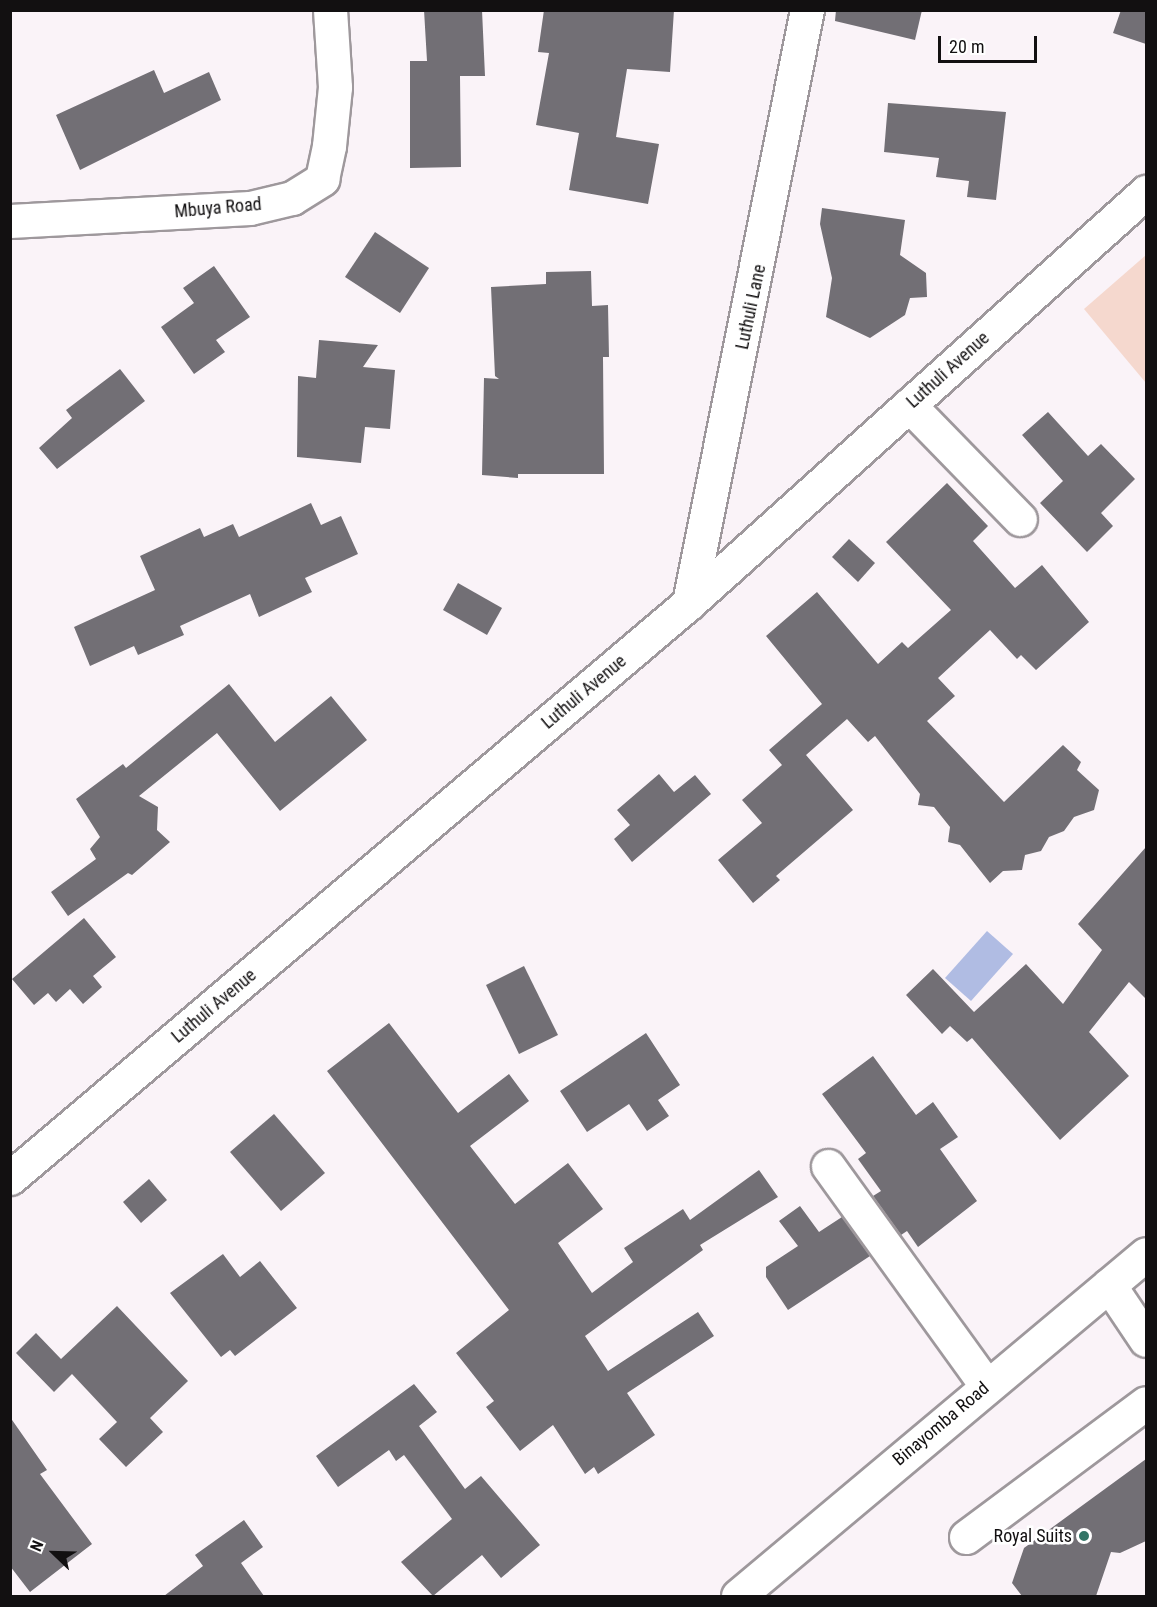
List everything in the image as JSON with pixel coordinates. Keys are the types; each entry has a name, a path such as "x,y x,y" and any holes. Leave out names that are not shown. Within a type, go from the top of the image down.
{"street":[{"name":"Mbuya Road","path":"10,220 250,208 292,198 322,179 329,146 335,87 330,10"},
{"name":"Luthuli Lane","path":"689,603 807,10"},
{"name":"Luthuli Avenue","path":"10,1178 689,603 1146,192"},
{"path":"909,405 1020,519"},
{"path":"828,1166 986,1385"},
{"name":"Binayomba Road","path":"738,1596 986,1385 1146,1254"},
{"path":"1109,1285 1146,1340"},
{"path":"966,1536 1146,1403"}],"shaded area":[{"path":"1146,255 1146,383 1084,309"}],"water":[{"path":"987,931 1013,954 971,1001 945,978"}],"building":[{"path":"424,10 482,10 485,76 460,76 461,167 410,168 410,61 427,61"},
{"path":"544,10 674,10 670,72 627,69 616,137 659,144 648,204 569,190 579,133 536,125 549,53 538,52"},
{"path":"836,10 922,10 915,40 835,21"},
{"path":"1121,10 1146,10 1146,44 1113,33"},
{"path":"154,70 164,93 209,72 221,100 80,170 56,115"},
{"path":"888,103 1006,112 996,200 967,197 969,181 936,177 939,158 884,152"},
{"path":"822,208 905,220 900,255 926,273 927,297 910,298 905,315 870,338 826,317 832,278 820,224"},
{"path":"375,232 429,268 400,313 345,277"},
{"path":"214,266 250,317 216,340 225,352 194,374 161,327 194,303 183,288"},
{"path":"591,271 592,306 608,305 609,357 603,357 604,474 518,474 518,478 482,475 484,378 499,379 495,376 491,287 546,284 546,272"},
{"path":"319,340 378,345 363,367 395,370 390,429 365,427 361,463 297,457 298,376 316,378"},
{"path":"120,369 145,401 57,469 39,448 72,418 66,410"},
{"path":"1048,412 1088,456 1101,444 1135,479 1101,513 1113,526 1087,552 1040,503 1063,481 1022,435"},
{"path":"947,483 988,526 973,541 1015,588 1042,565 1089,622 1036,670 1021,655 1017,659 990,630 938,678 955,696 927,721 1004,802 1063,745 1081,762 1077,770 1099,790 1094,810 1074,817 1064,831 1049,837 1041,851 1025,855 1022,870 1003,871 990,883 960,845 948,842 950,827 934,807 918,805 920,794 875,736 868,742 847,719 806,755 853,810 776,876 780,880 753,903 718,860 762,823 742,800 782,765 769,750 822,704 766,636 817,592 878,664 902,642 908,648 951,610 886,542"},
{"path":"311,503 321,525 341,516 358,554 305,578 312,592 259,617 250,594 180,626 184,635 138,655 134,646 90,666 74,627 155,590 140,556 200,528 204,537 233,524 239,537"},
{"path":"849,539 875,563 858,582 832,557"},
{"path":"458,583 502,608 487,635 443,610"},
{"path":"229,684 275,742 331,696 367,740 280,811 217,733 139,796 158,807 157,830 170,842 132,875 128,873 68,916 51,892 96,859 90,849 100,837 76,799 123,764 126,768"},
{"path":"659,774 674,792 695,775 711,794 632,862 614,839 630,825 617,810"},
{"path":"1146,847 1146,999 1129,982 1089,1032 1129,1076 1060,1140 972,1038 967,1042 950,1026 942,1034 906,995 933,969 974,1012 1026,964 1063,1004 1102,950 1078,924"},
{"path":"84,918 116,957 93,976 102,987 83,1004 70,989 56,1002 48,993 34,1005 12,979"},
{"path":"524,966 558,1035 519,1054 486,985"},
{"path":"389,1023 458,1113 509,1074 529,1101 470,1146 515,1204 568,1163 603,1209 558,1243 592,1293 633,1262 624,1248 683,1209 690,1220 759,1170 778,1197 700,1245 703,1250 585,1336 608,1371 698,1312 714,1336 627,1393 655,1435 598,1474 594,1467 585,1474 553,1425 520,1451 486,1407 494,1401 456,1353 509,1310 327,1071"},
{"path":"646,1033 680,1085 658,1100 669,1116 647,1131 629,1104 587,1132 560,1091"},
{"path":"873,1056 916,1115 933,1102 958,1137 940,1149 977,1201 918,1247 907,1231 901,1235 873,1196 881,1191 858,1159 866,1153 822,1094"},
{"path":"274,1114 325,1173 281,1211 230,1152"},
{"path":"149,1179 167,1200 141,1223 123,1202"},
{"path":"800,1206 819,1232 842,1217 870,1256 788,1310 766,1277 766,1267 798,1246 779,1221"},
{"path":"223,1254 240,1277 260,1261 297,1308 235,1356 230,1350 221,1357 170,1293"},
{"path":"117,1306 188,1381 150,1418 163,1432 126,1467 99,1439 117,1422 72,1374 54,1392 16,1353 36,1333 61,1359"},
{"path":"414,1384 437,1412 419,1426 465,1489 481,1476 540,1545 501,1578 482,1555 433,1596 401,1562 452,1519 404,1455 396,1461 389,1450 338,1487 316,1456"},
{"path":"10,1417 47,1470 40,1474 92,1544 30,1592 10,1566"},
{"name":"Royal Suits","path":"1146,1459 1146,1541 1120,1553 1111,1552 1096,1596 1022,1596 1012,1583 1024,1548"},
{"path":"244,1520 263,1547 241,1563 264,1596 164,1596 203,1566 195,1555"}],"place":[{"name":"Royal Suits","path":"1084,1536"}]}
